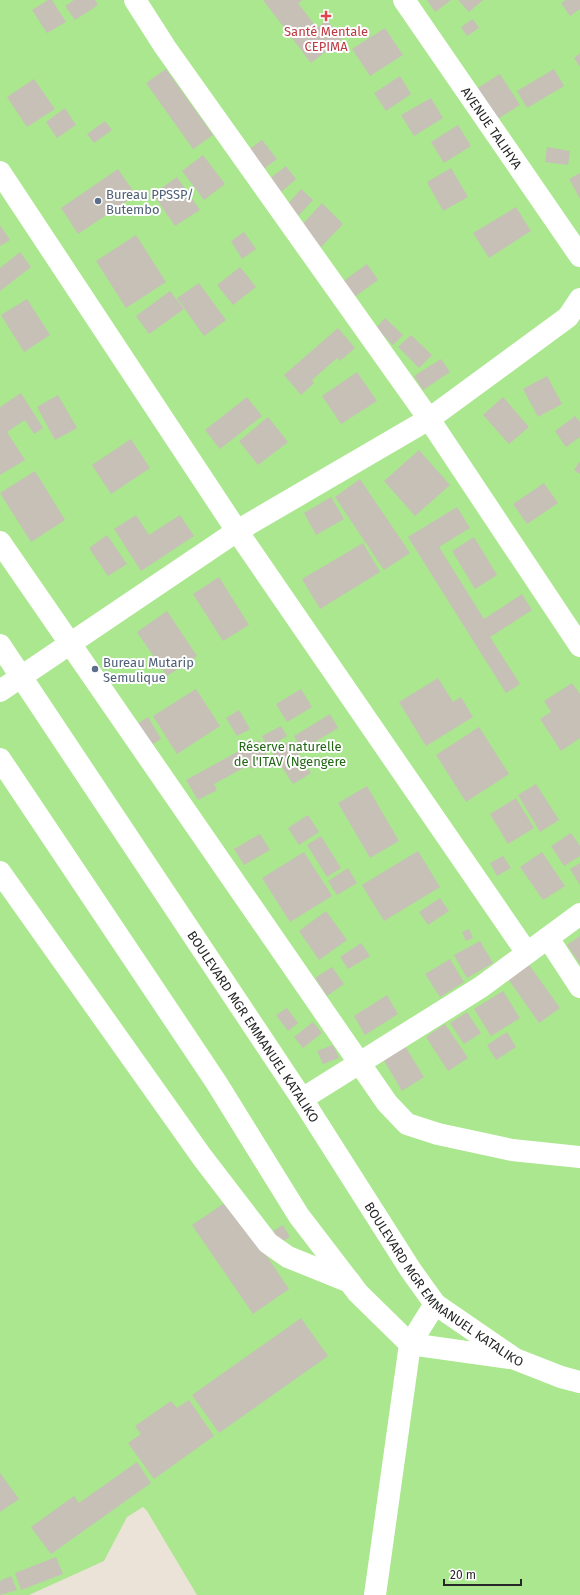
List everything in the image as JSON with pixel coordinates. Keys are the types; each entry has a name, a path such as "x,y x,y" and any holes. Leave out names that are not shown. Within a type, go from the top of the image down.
{"street":[{"path":"135,0 165,47 429,419 580,646"},
{"name":"AVENUE TALIHYA","path":"404,0 580,256"},
{"path":"0,172 237,531 527,953"},
{"path":"0,691 237,531 429,419 568,318 580,298"},
{"path":"0,542 387,1103 408,1124 438,1134 512,1150 580,1157"},
{"name":"BOULEVARD MGR EMMANUEL KATALIKO","path":"0,645 302,1100 410,1269 435,1304 515,1359"},
{"path":"0,759 216,1082 299,1216 358,1293 410,1344"},
{"path":"0,872 202,1157 268,1243 288,1256 350,1282"},
{"path":"302,1100 481,987 580,914"},
{"path":"548,938 580,987"},
{"path":"375,1595 410,1344 435,1304"},
{"name":"BOULEVARD MGR EMMANUEL KATALIKO","path":"410,1344 515,1359"},
{"path":"515,1359 561,1377 580,1382"}],"green space":[{"name":"Réserve naturelle de l'ITAV (Ngengere","path":"0,0 580,0 580,1595 197,1595 147,1511 143,1507 127,1517 104,1561 29,1595 0,1595"}],"building":[{"path":"48,0 52,0 66,22 47,33 32,10"},
{"path":"74,0 95,0 98,5 75,20 65,6"},
{"path":"263,0 303,0 298,3 317,28 327,20 342,39 311,63"},
{"path":"427,0 451,0 435,12"},
{"path":"458,0 483,0 469,12"},
{"path":"566,0 580,0 580,9 570,16 561,3"},
{"path":"473,19 479,28 467,36 461,27"},
{"path":"385,28 403,55 370,76 352,49"},
{"path":"580,53 580,67 574,58"},
{"path":"166,69 213,135 193,149 146,83"},
{"path":"554,69 564,86 527,108 517,91"},
{"path":"500,74 520,105 496,120 476,89"},
{"path":"400,76 411,94 386,111 374,93"},
{"path":"34,79 55,109 27,127 7,97"},
{"path":"431,98 443,118 414,136 401,115"},
{"path":"65,108 76,125 57,138 46,122"},
{"path":"105,121 112,130 94,143 87,134"},
{"path":"458,125 471,146 444,163 431,142"},
{"path":"262,140 277,159 261,171 247,151"},
{"path":"547,147 570,151 568,165 545,162"},
{"path":"203,155 225,184 204,200 182,171"},
{"path":"286,166 296,179 280,193 268,180"},
{"path":"451,168 468,197 443,211 427,182"},
{"name":"Bureau PPSSP/ Butembo","path":"118,169 136,195 78,234 61,208"},
{"path":"580,173 580,199 569,179"},
{"path":"177,177 200,210 175,226 153,194"},
{"path":"301,189 313,200 298,216 287,205"},
{"path":"322,203 343,224 321,247 300,227"},
{"path":"516,207 531,231 489,258 473,233"},
{"path":"0,225 10,240 0,246"},
{"path":"244,232 256,249 242,259 231,241"},
{"path":"136,235 166,282 126,308 96,261"},
{"path":"20,252 31,267 0,291 0,268"},
{"path":"367,264 378,280 353,298 342,282"},
{"path":"240,267 256,287 233,305 217,285"},
{"path":"199,283 226,320 204,336 177,298"},
{"path":"170,291 184,309 149,334 136,316"},
{"path":"27,299 50,335 24,352 1,315"},
{"path":"385,318 403,335 393,345 376,328"},
{"path":"338,328 355,348 340,361 337,358 312,380 314,383 301,395 284,375"},
{"path":"411,335 432,355 419,368 398,347"},
{"path":"441,359 450,372 423,390 414,376"},
{"path":"357,372 377,401 341,424 322,396"},
{"path":"547,376 562,404 538,417 523,389"},
{"path":"21,393 43,428 34,434 25,420 7,432 25,460 0,475 0,407"},
{"path":"58,395 77,428 55,440 37,407"},
{"path":"247,397 262,416 220,449 205,430"},
{"path":"503,397 529,427 509,444 483,415"},
{"path":"575,416 580,422 580,437 566,447 555,431"},
{"path":"268,417 288,442 258,465 239,441"},
{"path":"131,439 150,468 111,494 92,465"},
{"path":"419,450 450,485 415,516 384,481"},
{"path":"580,461 580,474 574,470"},
{"path":"35,471 65,520 31,542 0,493"},
{"path":"360,479 410,553 384,570 335,497"},
{"path":"544,483 558,503 527,524 513,504"},
{"path":"331,497 344,519 316,535 304,513"},
{"path":"457,507 470,528 439,547 484,619 522,594 532,610 490,637 520,684 506,693 408,537"},
{"path":"136,515 149,535 180,515 194,536 141,571 114,529"},
{"path":"107,535 127,564 108,576 89,548"},
{"path":"474,537 497,575 475,589 452,551"},
{"path":"363,543 380,572 320,609 302,579"},
{"path":"219,577 249,625 223,641 193,594"},
{"path":"167,611 197,656 167,676 137,632"},
{"path":"438,678 453,702 461,697 473,717 426,746 399,702"},
{"path":"572,683 580,694 580,738 561,751 540,719 551,712 544,701"},
{"path":"196,689 220,726 177,754 153,716"},
{"path":"301,689 312,707 287,722 276,704"},
{"path":"239,710 250,729 237,736 226,718"},
{"path":"330,714 338,728 302,750 294,736"},
{"path":"148,717 161,739 148,747 135,725"},
{"path":"281,726 287,736 268,747 262,736"},
{"path":"479,727 509,774 466,802 436,755"},
{"path":"259,740 269,759 251,769 249,765 214,784 217,790 198,800 186,780"},
{"path":"290,741 311,773 293,784 272,752"},
{"path":"536,784 559,820 540,832 518,795"},
{"path":"367,786 399,841 370,858 338,803"},
{"path":"516,798 534,828 508,844 490,814"},
{"path":"308,815 319,832 299,845 288,828"},
{"path":"571,833 580,846 580,856 564,866 551,846"},
{"path":"260,834 270,850 244,865 234,849"},
{"path":"321,836 341,868 327,877 307,845"},
{"path":"418,851 440,887 384,921 362,885"},
{"path":"304,852 332,896 290,922 262,878"},
{"path":"542,852 565,886 543,900 520,867"},
{"path":"503,856 511,868 497,876 490,863"},
{"path":"580,863 580,885 570,869"},
{"path":"348,868 357,883 337,895 328,881"},
{"path":"440,898 449,911 428,925 419,912"},
{"path":"326,911 347,940 319,960 299,931"},
{"path":"469,929 473,938 466,941 462,932"},
{"path":"580,936 580,964 567,945"},
{"path":"480,941 493,963 467,978 454,955"},
{"path":"361,943 370,956 348,969 340,957"},
{"path":"450,959 464,982 440,997 425,974"},
{"path":"527,962 560,1008 539,1023 506,976"},
{"path":"332,967 344,984 327,996 315,978"},
{"path":"503,991 520,1018 491,1036 474,1009"},
{"path":"387,995 398,1014 365,1035 354,1016"},
{"path":"287,1008 298,1023 288,1031 276,1015"},
{"path":"467,1012 481,1033 464,1044 450,1023"},
{"path":"313,1022 322,1033 303,1048 294,1037"},
{"path":"445,1024 468,1058 448,1071 426,1037"},
{"path":"507,1032 516,1047 496,1060 487,1045"},
{"path":"333,1045 339,1058 323,1064 317,1051"},
{"path":"405,1046 424,1077 402,1091 383,1059"},
{"path":"229,1200 289,1289 253,1314 192,1225"},
{"path":"283,1225 290,1237 279,1243 273,1231"},
{"path":"301,1318 328,1356 219,1433 192,1395"},
{"path":"189,1400 214,1436 154,1479 128,1443 141,1434 135,1426 171,1401 177,1408"},
{"path":"137,1462 151,1483 51,1554 31,1527 74,1496 79,1503"},
{"path":"0,1473 19,1499 0,1512"},
{"path":"56,1557 63,1574 21,1590 15,1573"},
{"path":"11,1576 17,1590 0,1595 0,1581"}],"place":[{"name":"Santé Mentale CEPIMA","path":"326,16"},
{"name":"Bureau PPSSP/ Butembo","path":"98,201"},
{"name":"Bureau Mutarip Semulique","path":"95,669"}]}
